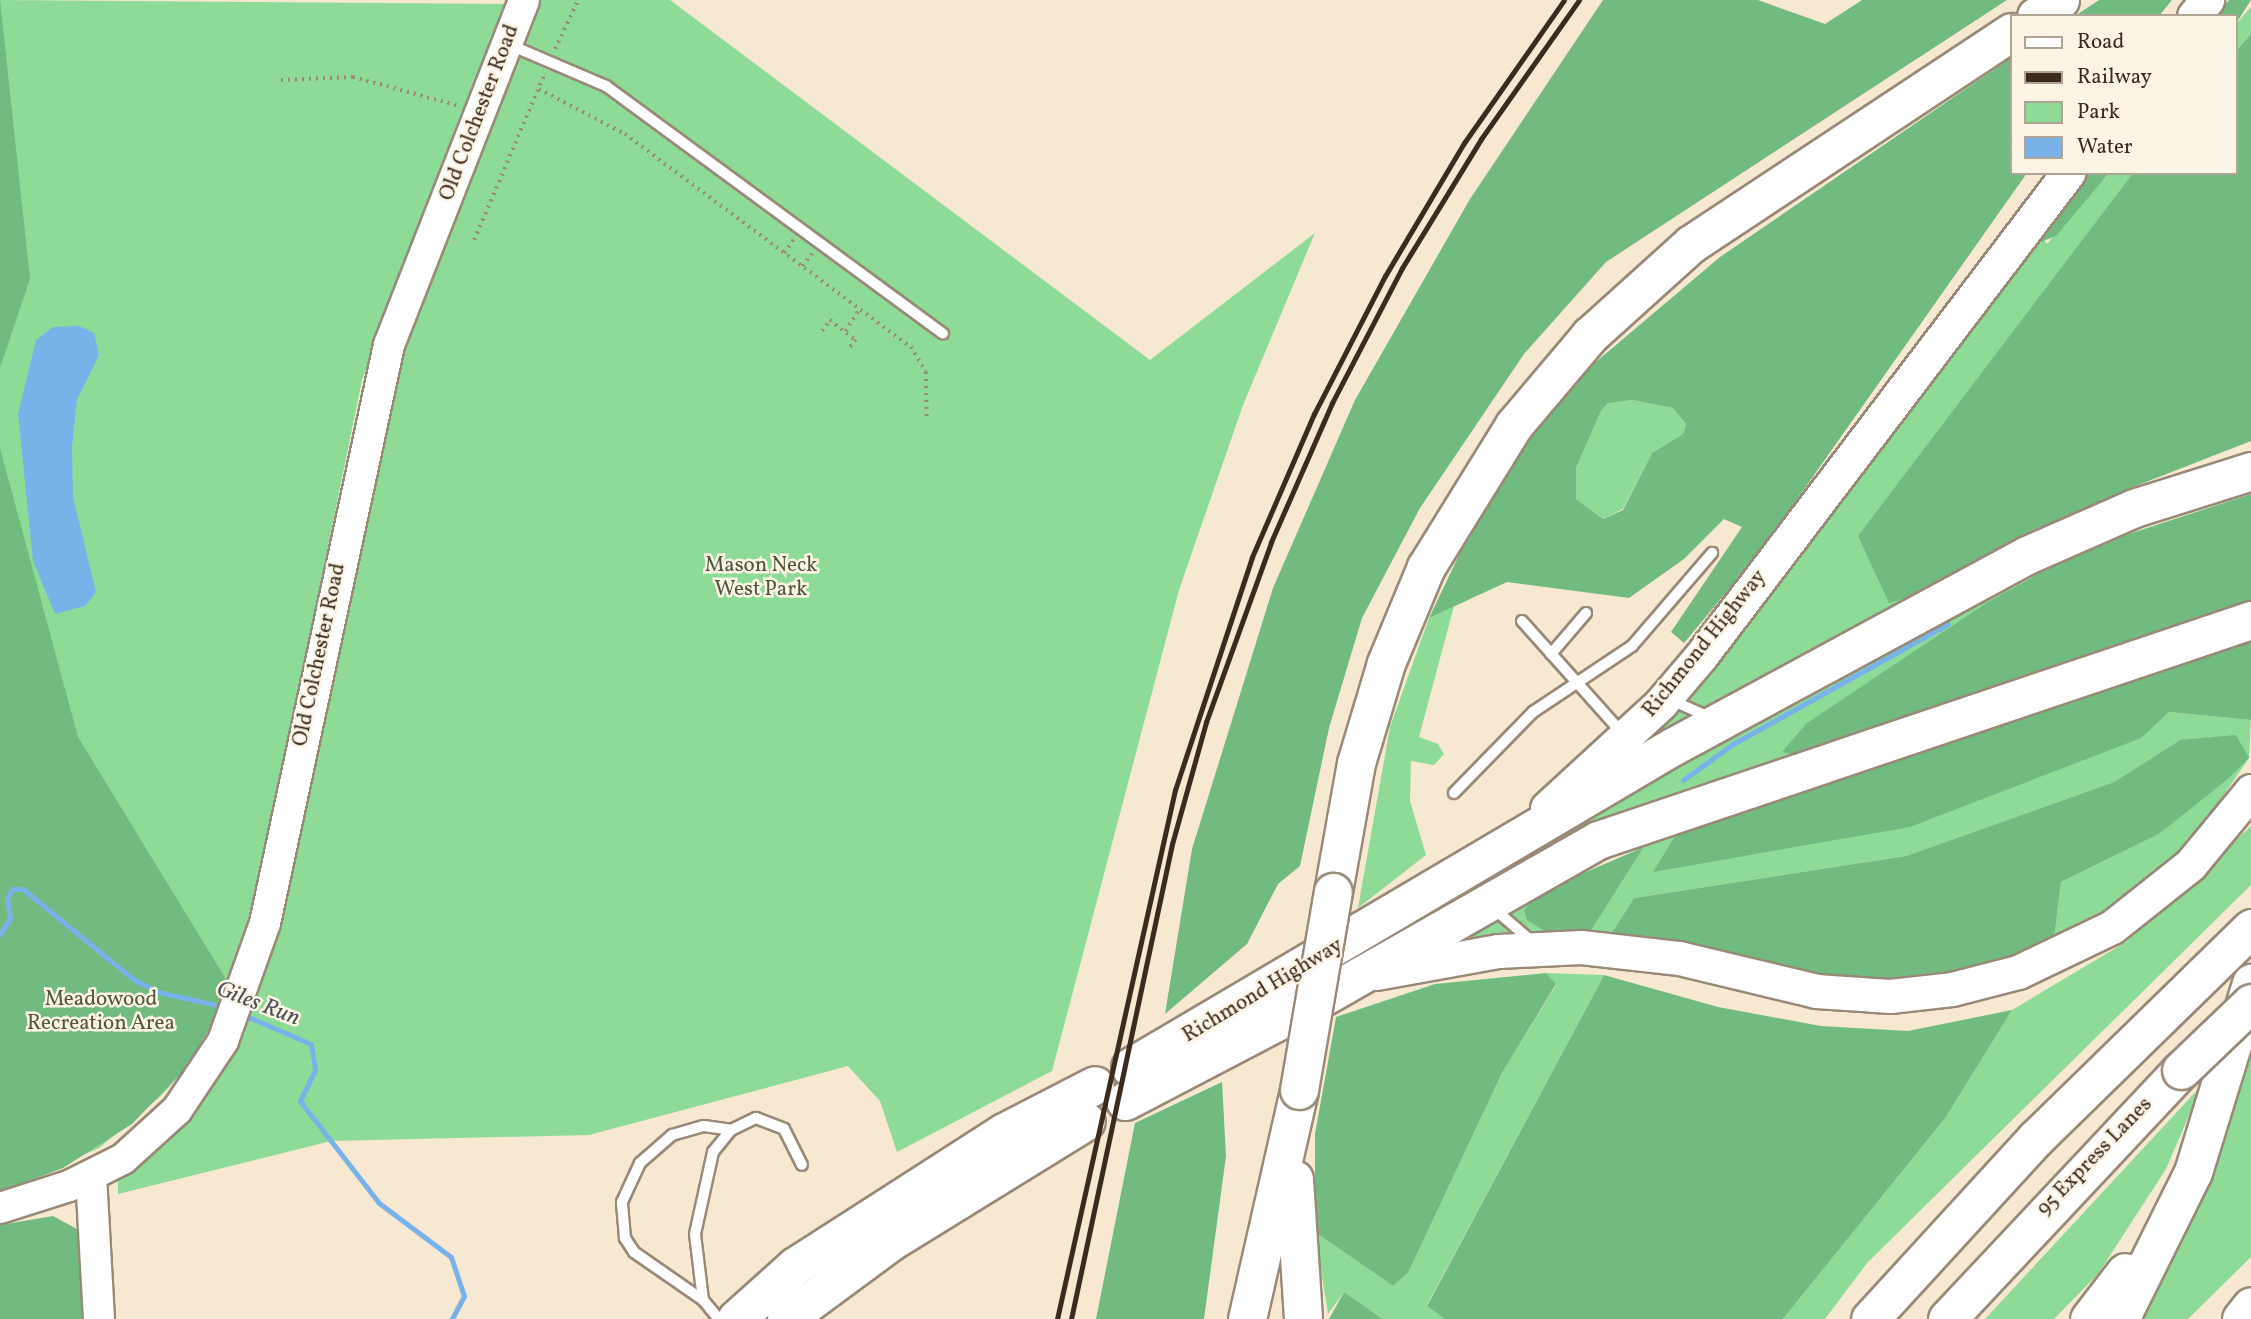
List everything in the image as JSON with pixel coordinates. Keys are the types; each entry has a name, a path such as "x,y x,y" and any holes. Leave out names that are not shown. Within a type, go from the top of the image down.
{"highway":[{"path":"2039,14 2060,0"},
{"path":"1247,1319 1299,1090 1356,763 1391,650 1454,515 1514,425 1590,335 1691,244 2010,33"},
{"path":"1478,863 1721,722 2038,550 2134,508 2251,471"},
{"path":"1354,979 1485,899 1660,815 2250,620"},
{"name":"Richmond Highway","path":"1116,1084 1478,863"},
{"path":"1870,1319 2035,1139 2207,968 2251,928"},
{"name":"Richmond Highway","path":"736,1319 795,1266 1004,1132 1354,979"},
{"path":"2120,1319 2166,1232 2216,1106 2251,983"},
{"name":"95 Express Lanes","path":"1947,1319 2180,1070 2251,1003"},
{"path":"1299,1090 1292,1202 1303,1319"},
{"path":"2089,1319 2143,1247 2216,1106"},
{"path":"786,1319 890,1242 1086,1121"},
{"path":"2244,1319 2251,1306"},
{"path":"2244,1319 2251,1314"}],"main road":[{"path":"2196,14 2207,0"},
{"name":"Richmond Highway","path":"1478,863 1626,737 1666,697 2066,175"},
{"name":"Richmond Highway","path":"1354,979 1448,957 1544,948 1648,952 1854,995 1962,987 2052,959 2130,915 2190,866 2251,791"}],"street":[{"name":"Old Colchester Road","path":"0,1208 91,1177 123,1159 177,1110 228,1029 244,992 265,923 382,371 478,113 524,0"},
{"path":"91,1177 99,1319"}],"lane":[{"path":"506,43 606,86 943,334"},
{"path":"1454,793 1533,712 1632,646 1712,553"},
{"path":"1552,654 1586,613"},
{"path":"1522,621 1626,737"},
{"path":"1666,697 1721,722"},
{"path":"1485,899 1514,930 1544,948"},
{"path":"703,1300 695,1270 700,1194 713,1152 732,1130 756,1118 784,1129 802,1165"},
{"path":"719,1319 703,1300 634,1252 625,1237 622,1202 639,1163 672,1135 704,1126 732,1130"}],"path":[{"path":"553,53 578,0"},
{"path":"474,240 545,73"},
{"path":"281,80 363,79 478,113"},
{"path":"539,89 625,134 860,309 920,359 927,376 927,418"},
{"path":"845,331 860,309"},
{"path":"822,331 830,320 856,340 848,350"}],"green space":[{"path":"0,0 507,4 362,380 244,958 188,1066 161,1096 99,1148 0,1192"},
{"path":"0,0 30,279 0,368"},
{"name":"Mason Neck West Park","path":"541,0 670,0 1150,360 1315,233 1243,405 1179,590 1052,1071 897,1152 880,1101 848,1066 589,1135 331,1141 118,1194 118,1174 235,1041 270,960 408,327 449,235 486,118"},
{"path":"1603,0 1758,0 1825,24 1862,0 2007,0 1606,262 1524,354 1420,508 1362,618 1329,728 1300,866 1278,884 1247,944 1165,1014 1192,849 1273,588 1355,400 1470,199"},
{"path":"2099,0 2172,0 2161,14 2078,14"},
{"path":"2229,0 2251,0 2237,22 2237,14 2216,14"},
{"path":"2251,7 2251,34 2237,50 2237,23"},
{"path":"2251,34 2251,441 2118,493 1937,589 1889,603 1858,536 2131,175 2237,175 2237,50"},
{"path":"2010,59 2010,175 2026,175 1759,553 1684,643 1671,632 1742,527 1724,519 1684,559 1629,598 1507,582 1429,618 1472,528 1558,394 1720,257","holes":["1632,400 1673,408 1686,424 1683,434 1652,453 1623,510 1603,519 1576,499 1576,468 1601,411 1608,403"]},
{"path":"2083,175 2107,175 2056,236 2038,243 2039,233"},
{"path":"2107,175 2132,175 2020,324 1937,589 1579,791 2039,233 2047,244"},
{"path":"1632,400 1673,408 1686,424 1683,434 1652,453 1623,509 1603,519 1576,499 1576,468 1601,411 1609,402"},
{"name":"Meadowood Recreation Area","path":"0,448 78,737 232,989 188,1066 132,1124 63,1168 0,1192"},
{"path":"2251,494 2251,611 1799,756 1782,752 1807,723 1991,600 2086,548"},
{"path":"2082,550 1991,600 1799,756 1129,1085 1674,763 1967,604"},
{"path":"1454,606 1419,737 1438,744 1444,754 1434,765 1411,761 1410,801 1426,855 1358,908 1390,727 1429,618"},
{"path":"2251,642 2251,720 2169,712 2141,738 1910,827 1653,872 1676,834"},
{"path":"2169,712 2251,720 2249,758 2180,740 2114,782 1906,856 1634,898 1607,940 1411,955 1542,891 1587,937 1644,847 1676,834 1654,871 2140,738"},
{"path":"2236,735 2249,758 2229,778 2159,834 2061,882 2053,947 1990,970 1865,986 1607,940 1634,898 1906,856 2114,782 2180,740"},
{"path":"2249,758 2190,844 2147,884 2053,947 2061,882 2159,834"},
{"path":"2251,826 2251,885 1867,1263 1825,1319 1783,1319 1946,1117 2012,1010 2126,942"},
{"path":"1644,847 1587,937 1543,930 1527,920 1524,910 1542,891"},
{"path":"1546,973 1604,975 1427,1305 1445,1319 1383,1319 1344,1292 1328,1314 1315,1232 1393,1286 1408,1273 1502,1073 1556,985"},
{"path":"1546,973 1556,984 1502,1073 1408,1273 1393,1286 1315,1232 1315,1134 1336,1017 1435,984"},
{"path":"1604,975 1718,1007 1821,1026 1908,1031 2012,1010 1946,1117 1783,1319 1445,1319 1427,1306"},
{"path":"2251,1050 2251,1257 2188,1319 2136,1319"},
{"path":"1222,1082 1226,1156 1204,1319 1096,1319 1135,1123"},
{"path":"2202,1085 2166,1169 2098,1274 2054,1319 1985,1319"},
{"path":"53,1216 86,1234 85,1319 0,1319 0,1225"},
{"path":"1344,1292 1383,1319 1329,1319"}],"water":[{"path":"79,326 94,333 99,355 77,400 72,447 73,497 96,592 85,606 55,614 33,561 18,414 36,340 53,327"}],"waterway":[{"path":"1683,780 1733,744 1948,624"},
{"name":"Giles Run","path":"0,934 10,919 7,898 12,889 23,889 133,979 159,992 225,1007"},
{"name":"Giles Run","path":"244,1015 311,1044 315,1070 300,1101 379,1203 451,1257 464,1296 452,1319"}],"railway":[{"path":"1057,1319 1175,790 1252,557 1314,414 1385,276 1464,143 1564,0"},
{"path":"1071,1319 1172,844 1206,722 1271,542 1332,403 1402,268 1481,139 1579,0"}]}
